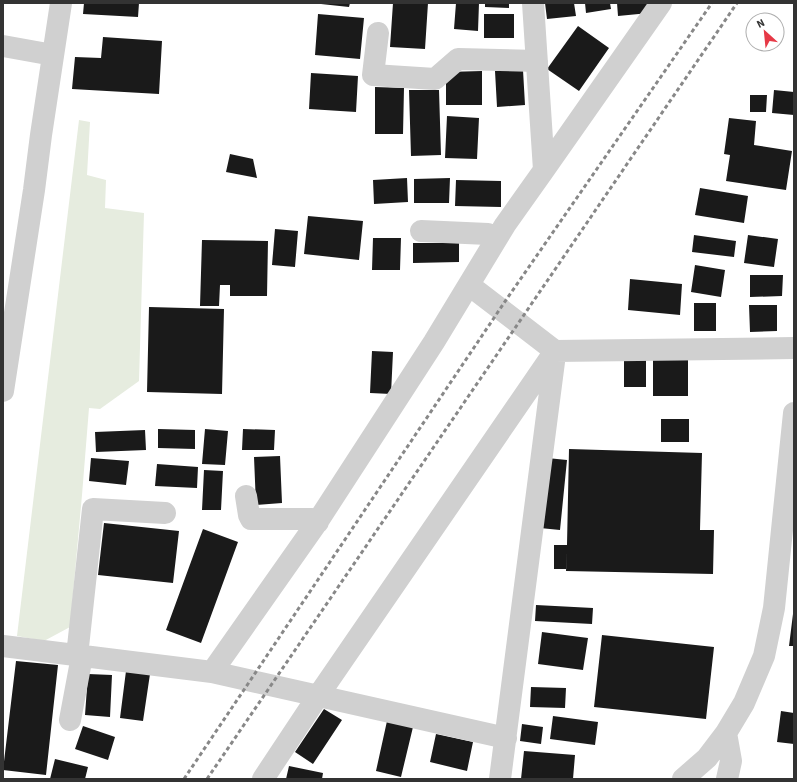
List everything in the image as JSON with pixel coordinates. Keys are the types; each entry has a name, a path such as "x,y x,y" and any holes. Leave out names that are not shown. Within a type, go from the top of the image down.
{"street":[{"path":"3,391 61,3"},
{"path":"533,3 544,170"},
{"path":"212,672 318,522 434,342 505,225 661,3"},
{"path":"378,33 373,75 435,79 458,59 537,61"},
{"path":"3,46 53,55"},
{"path":"420,231 488,234 496,240"},
{"path":"469,285 555,350 794,348"},
{"path":"263,779 318,696 555,350"},
{"path":"500,779 555,350"},
{"path":"683,779 707,758 726,733 744,703 764,656 774,608 792,456 794,413"},
{"path":"246,496 251,519 312,519 318,522"},
{"path":"70,720 80,656 92,509 165,513"},
{"path":"3,646 212,672 506,738"},
{"path":"726,733 731,761 727,779"}],"shaded area":[{"path":"79,120 90,122 87,175 106,180 105,208 144,213 139,381 100,409 89,408 70,627 44,641 17,636"}],"building":[{"path":"84,3 139,3 138,17 83,14"},
{"path":"321,3 350,3 349,7"},
{"path":"393,3 428,3 425,49 390,47"},
{"path":"456,3 479,3 478,31 454,29"},
{"path":"485,3 509,3 509,8 485,7"},
{"path":"545,3 574,3 576,16 547,19"},
{"path":"585,3 610,3 611,9 586,13"},
{"path":"617,3 648,3 649,13 618,16"},
{"path":"318,14 364,18 360,59 315,55"},
{"path":"484,14 514,14 514,38 484,38"},
{"path":"578,26 609,48 579,91 547,69"},
{"path":"103,37 162,41 159,94 72,89 75,57 101,58"},
{"path":"523,70 525,105 497,107 495,71"},
{"path":"482,71 482,105 446,105 446,72"},
{"path":"311,73 358,76 356,112 309,109"},
{"path":"375,87 404,88 403,134 375,134"},
{"path":"409,90 439,90 441,155 411,156"},
{"path":"774,90 794,92 794,115 772,113"},
{"path":"750,95 767,95 766,112 750,112"},
{"path":"447,116 479,118 477,159 445,158"},
{"path":"729,118 756,121 754,145 792,151 786,190 726,181 730,155 724,154"},
{"path":"230,154 253,159 257,178 226,172"},
{"path":"407,178 408,202 374,204 373,180"},
{"path":"450,178 449,203 414,203 414,179"},
{"path":"456,180 501,181 501,207 455,206"},
{"path":"700,188 748,196 744,223 695,215"},
{"path":"308,216 363,221 359,260 304,254"},
{"path":"275,229 298,231 295,267 272,265"},
{"path":"694,235 736,241 734,257 692,252"},
{"path":"748,235 778,239 774,267 744,263"},
{"path":"373,238 401,238 400,270 372,270"},
{"path":"202,240 268,241 267,296 230,296 230,285 220,285 219,306 200,306"},
{"path":"413,243 459,243 459,262 413,263"},
{"path":"695,265 725,270 721,297 691,292"},
{"path":"750,275 783,275 782,296 750,297"},
{"path":"630,279 682,284 680,315 628,310"},
{"path":"694,303 716,303 716,331 694,331"},
{"path":"749,305 777,305 777,331 750,332"},
{"path":"149,307 224,309 222,394 147,392"},
{"path":"372,351 393,352 391,394 370,393"},
{"path":"624,359 646,359 646,387 624,387"},
{"path":"653,360 688,360 688,396 653,396"},
{"path":"661,419 689,419 689,442 661,442"},
{"path":"158,429 195,430 195,449 158,448"},
{"path":"205,429 228,431 225,465 202,464"},
{"path":"243,429 275,430 274,450 242,450"},
{"path":"145,430 146,450 96,452 95,432"},
{"path":"569,449 702,453 700,530 714,530 713,574 566,571 567,549 566,569 554,569 554,545 567,545"},
{"path":"280,456 282,503 256,505 254,457"},
{"path":"91,458 129,461 126,485 89,481"},
{"path":"547,458 567,460 560,530 540,528"},
{"path":"157,464 198,467 197,488 155,486"},
{"path":"204,470 223,471 221,510 202,510"},
{"path":"104,523 179,531 173,583 98,575"},
{"path":"203,529 238,542 201,643 166,630"},
{"path":"536,605 593,608 592,624 535,621"},
{"path":"793,614 794,646 789,646"},
{"path":"542,632 588,638 583,670 538,664"},
{"path":"602,635 714,647 706,719 594,707"},
{"path":"16,661 58,665 46,775 3,770"},
{"path":"126,671 150,674 143,721 120,718"},
{"path":"88,674 112,675 110,717 85,715"},
{"path":"531,687 566,688 565,708 530,707"},
{"path":"324,709 342,720 313,764 295,752"},
{"path":"781,711 794,713 794,744 777,742"},
{"path":"553,716 598,722 595,745 550,739"},
{"path":"387,721 413,727 401,777 376,771"},
{"path":"522,724 543,727 541,744 520,741"},
{"path":"83,726 115,737 108,760 75,749"},
{"path":"436,734 473,742 467,771 430,762"},
{"path":"524,751 575,755 573,779 521,779"},
{"path":"55,759 88,767 85,779 50,779"},
{"path":"289,766 323,773 322,779 286,779"}],"railway":[{"path":"184,779 508,297 712,3"},
{"path":"207,779 737,3"}]}
